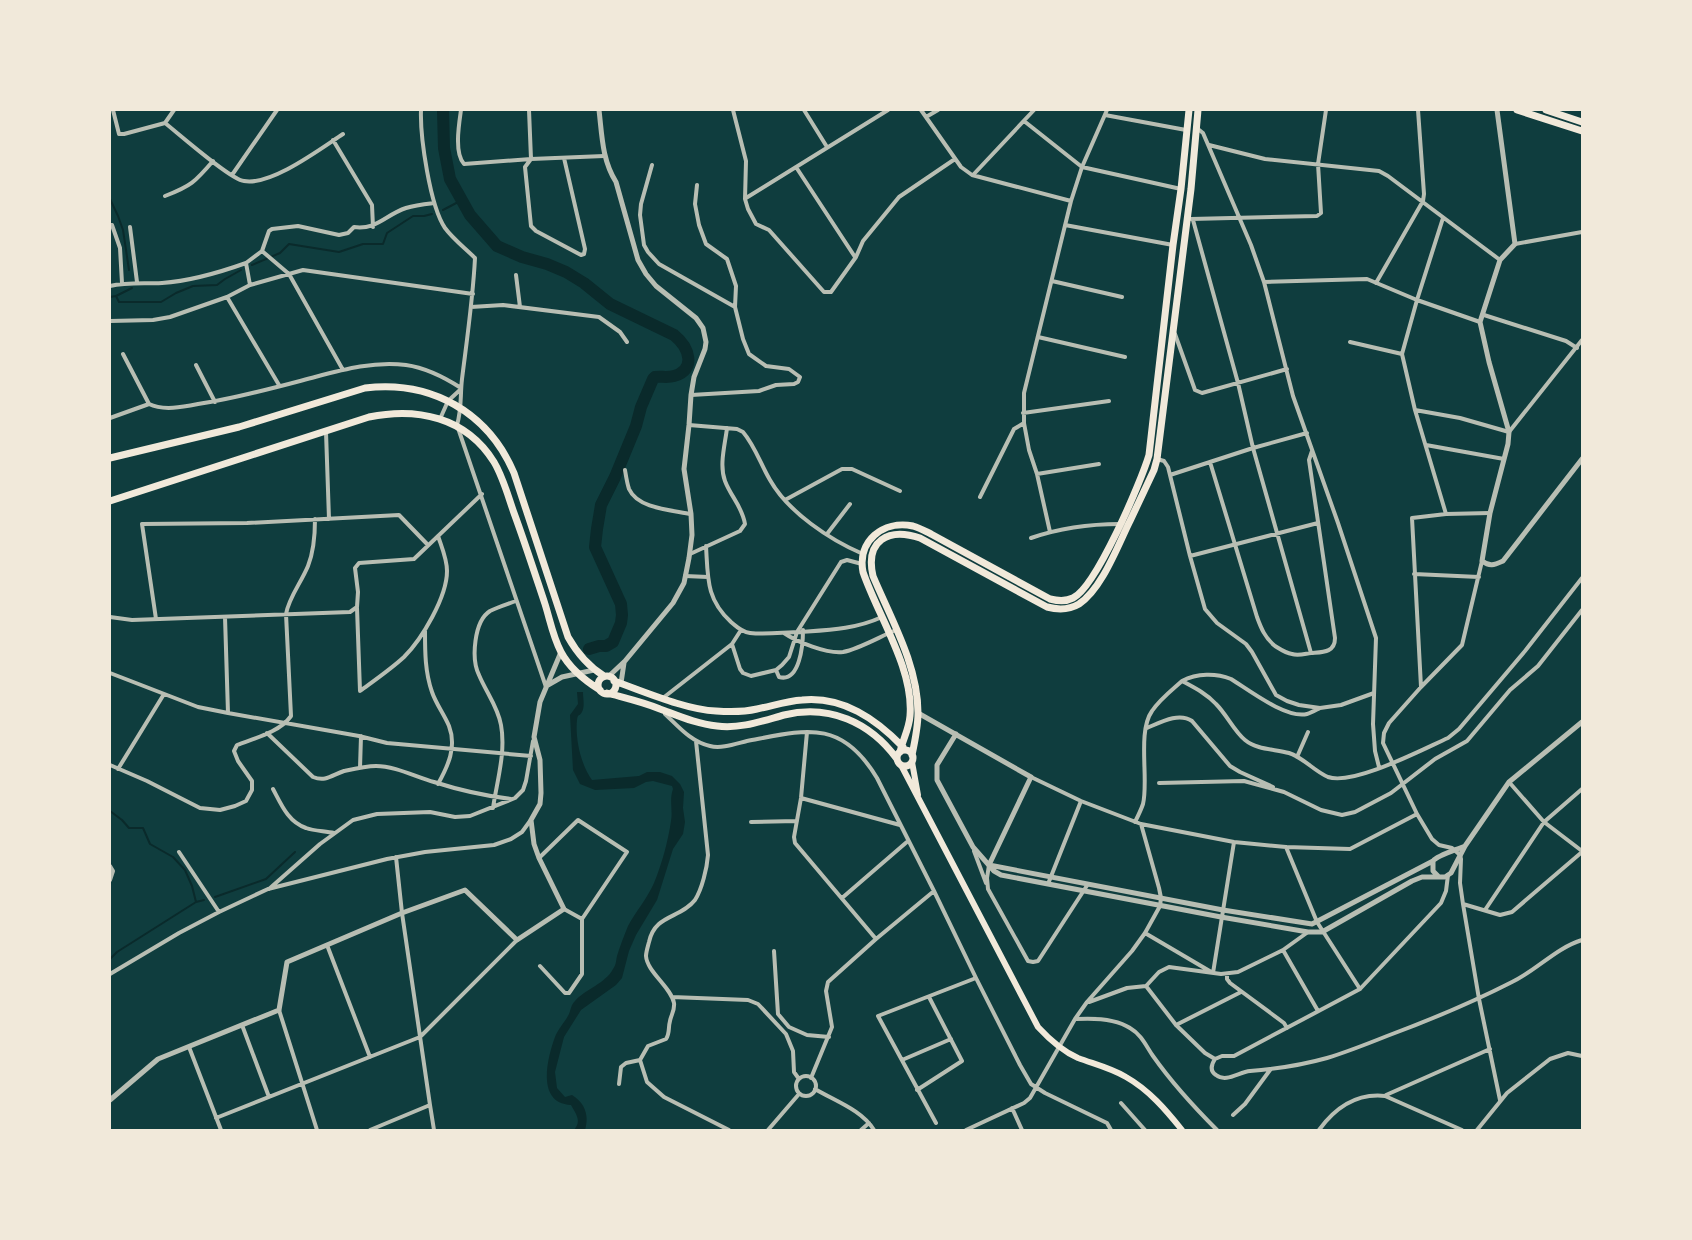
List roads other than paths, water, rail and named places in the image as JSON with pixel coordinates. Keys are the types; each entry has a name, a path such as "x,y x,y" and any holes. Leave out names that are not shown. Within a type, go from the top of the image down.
{"highway":[{"path":"892,632 882,617 867,583 862,564 863,554 870,540 882,530 899,525 914,526 1057,601 1073,599 1085,587 1103,560 1149,455 1189,110"},
{"path":"873,719 890,734 908,766 912,758 914,713 892,632 890,614 873,576 871,558 873,550 883,539 898,534 910,534 1047,607 1064,609 1080,603 1095,588 1110,562 1154,470 1157,459 1190,219 1198,110"},
{"path":"1517,110 1582,131"},
{"path":"1546,110 1582,122"},
{"path":"1187,129 1197,128"},
{"path":"1163,340 1173,342"},
{"path":"110,458 239,427 365,388 382,386 413,388 448,401 483,425 493,436 509,461 568,637 580,656 594,670 612,679 694,708 725,712 756,710 805,699 833,702 856,710 889,730 905,729 909,724"},
{"path":"110,501 369,417 388,413 410,413 457,425 477,441 499,472 525,541 554,635 561,652 576,673 607,693 698,723 720,727 743,726 805,711 822,712 853,721 871,732 890,750 912,758"},
{"path":"600,690 598,682 612,679"},
{"path":"607,693 614,688 612,679"},
{"path":"901,754 914,713"}],"main road":[{"path":"901,754 920,804 1038,1027 1068,1053 1124,1076 1140,1086 1165,1109 1182,1131"},
{"path":"912,758 920,804"}],"street":[{"path":"112,110 119,134 165,123 174,110"},
{"path":"232,175 277,110"},
{"path":"421,110 424,151 434,203 446,229 476,258 461,388 461,409 457,425 546,687"},
{"path":"460,110 458,141 460,160 464,164 604,156"},
{"path":"529,110 531,159 525,167 531,226 536,231 581,255 584,254 585,249 564,158"},
{"path":"598,110 604,156 616,182 638,260 656,286 696,318 705,334 705,349 694,377 691,395 684,469 692,535 684,583 673,603 612,679"},
{"path":"733,110 746,161 745,199 748,209 756,224 770,230 824,292 831,292 856,257 863,241 899,197 955,159"},
{"path":"804,110 827,148"},
{"path":"745,199 888,110"},
{"path":"921,110 961,167 972,175 1071,201"},
{"path":"926,117 938,110"},
{"path":"972,175 1034,110"},
{"path":"1311,653 1253,448 1238,383 1190,219 1317,216 1321,213 1318,164 1326,110"},
{"path":"1376,283 1423,201 1418,110"},
{"path":"1497,110 1515,244"},
{"path":"1050,532 1029,450 1023,412 1024,393 1071,201 1082,167 1106,112 1187,129"},
{"path":"1024,121 1082,167 1181,189"},
{"path":"165,123 241,182 252,182 275,176 343,134"},
{"path":"1197,128 1203,133 1251,245 1264,282 1293,396 1376,638 1373,724 1379,767"},
{"path":"333,140 372,205 373,226"},
{"path":"1208,145 1265,159 1379,171 1423,201 1500,260"},
{"path":"165,196 196,181 213,161"},
{"path":"652,165 640,215 644,245 648,252 659,264 735,307"},
{"path":"796,167 856,257"},
{"path":"691,395 759,391 776,385 794,384 798,382 800,376 789,369 766,366 749,354 735,307 735,286 727,259 706,244 699,225 695,204 697,185"},
{"path":"264,253 268,231 272,229 298,226 339,235 348,233 354,227 373,226 404,209 434,203"},
{"path":"1443,218 1402,354 1415,410 1446,514"},
{"path":"112,225 120,248 122,283"},
{"path":"1065,225 1173,245"},
{"path":"130,227 137,282"},
{"path":"1500,1100 1479,999 1463,904 1460,883 1461,859 1458,853 1448,846 1439,845 1432,840 1391,762 1383,744 1384,733 1389,723 1462,645 1479,577 1490,513 1509,432 1480,322 1500,260 1515,244 1582,232"},
{"path":"264,253 289,274 343,370"},
{"path":"110,286 137,282 162,283 209,276 246,263 264,253"},
{"path":"246,263 250,285"},
{"path":"110,321 153,320 170,317 227,297 250,285 303,270 473,294"},
{"path":"516,275 520,307"},
{"path":"1264,282 1367,279 1417,300 1480,322"},
{"path":"1052,281 1122,297"},
{"path":"227,297 279,385"},
{"path":"471,307 503,305 599,317 620,332 627,342"},
{"path":"1484,315 1566,341 1577,348"},
{"path":"1174,331 1198,393 1287,369"},
{"path":"1038,337 1125,357"},
{"path":"1509,432 1582,340"},
{"path":"1350,342 1402,354"},
{"path":"123,354 149,404 157,408 215,402 372,364 408,365 436,373 461,388"},
{"path":"196,365 215,402"},
{"path":"440,420 448,401 461,388"},
{"path":"1023,412 1109,402"},
{"path":"110,418 149,404"},
{"path":"1415,410 1460,418 1509,432"},
{"path":"980,497 1014,429 1024,423"},
{"path":"689,425 737,429 743,432 771,483 799,515 851,549 863,554"},
{"path":"690,554 740,531 745,524 743,512 724,480 722,466 727,428"},
{"path":"326,432 329,519"},
{"path":"1169,475 1307,433"},
{"path":"1426,445 1504,459"},
{"path":"1210,462 1257,617 1267,638 1284,652 1293,655 1322,653 1335,645 1309,460 1312,450"},
{"path":"1149,455 1166,464 1205,609 1217,623 1246,644 1276,695 1293,703 1320,708"},
{"path":"1482,561 1487,565 1503,561 1582,459"},
{"path":"1037,474 1099,464"},
{"path":"785,500 842,469 852,469 900,491"},
{"path":"625,470 629,488 636,498 663,509 691,514"},
{"path":"438,536 446,556 447,573 443,591 425,631 404,657 360,691 358,592 355,568 359,563 414,559 428,545 482,494"},
{"path":"827,534 850,504"},
{"path":"1421,687 1412,518 1446,514 1490,513"},
{"path":"156,619 142,524 247,523 399,516 428,545"},
{"path":"110,765 200,808 220,810 246,801 252,790 252,781 234,751 237,745 286,723 291,716 286,614 312,554 315,519"},
{"path":"1190,556 1318,523"},
{"path":"1031,538 1081,525 1120,524"},
{"path":"706,546 711,596 720,612 741,630 757,633 784,633 835,629 866,624 890,614"},
{"path":"732,644 740,669 744,674 750,676 776,670 789,657 797,632 841,562 847,560 862,564"},
{"path":"1414,574 1479,577"},
{"path":"685,576 708,577"},
{"path":"1182,681 1199,690 1217,705 1245,740 1254,745 1289,753 1330,777 1360,775 1448,738 1460,729 1582,578"},
{"path":"493,808 501,754 501,725 495,706 477,673 474,653 477,630 484,618 489,612 516,601"},
{"path":"110,617 132,620 350,612 357,607"},
{"path":"1147,728 1179,717 1186,717 1230,766 1240,772 1321,810 1342,815 1355,812 1403,785 1429,762 1467,741 1510,690 1538,666 1582,610"},
{"path":"225,616 228,713"},
{"path":"776,670 781,678 795,671 802,643 802,623"},
{"path":"663,698 732,644 741,630"},
{"path":"425,631 427,673 432,692 450,728 452,749 450,760 438,784"},
{"path":"784,633 802,643 829,651 842,652 892,632"},
{"path":"268,890 320,844 353,820 377,814 430,812 455,817 470,816 512,799 523,790 526,781 540,702 561,652"},
{"path":"612,679 625,662"},
{"path":"546,687 551,682 576,673 594,670"},
{"path":"110,673 198,707 228,713 361,736 387,743 531,756"},
{"path":"1135,822 1143,804 1144,760 1150,713 1182,681 1195,675 1224,676 1273,706 1295,714 1306,715 1320,708 1341,705 1374,693"},
{"path":"118,769 164,694"},
{"path":"660,709 696,741 711,747 797,732 822,733 837,737 851,746 868,764 1020,1065 1035,1087 1107,1123 1110,1129 1104,1131"},
{"path":"914,713 1031,777 1081,801 1141,824 1234,842 1286,847 1350,849 1417,814"},
{"path":"973,847 994,871 1001,875 1221,917 1309,932 1322,932 1412,881 1422,877 1443,876 1454,868 1458,853 1509,782 1582,722"},
{"path":"807,732 795,843 876,939"},
{"path":"1297,757 1308,732"},
{"path":"267,733 313,777 320,780 343,772 377,766 438,784 512,799"},
{"path":"956,734 937,765 937,780 973,847 988,889 1028,961 1038,961 1088,884"},
{"path":"360,768 361,736"},
{"path":"110,974 219,912 268,890 396,857 494,845 511,839 522,832 540,804 540,760 534,737"},
{"path":"696,741 708,855 706,870 695,899 651,931 646,956 672,997 675,1006 666,1039 648,1046 640,1060 647,1082 664,1097 729,1131"},
{"path":"988,889 989,865 1031,777"},
{"path":"1159,783 1244,781 1284,792"},
{"path":"1463,904 1500,915 1512,912 1582,851 1544,822 1509,782"},
{"path":"273,789 286,814 294,821 306,828 335,833"},
{"path":"1485,910 1544,822 1582,789"},
{"path":"801,798 900,825"},
{"path":"1048,884 1081,801"},
{"path":"531,820 534,844 539,858 564,909 582,919"},
{"path":"539,858 578,820 627,852 582,919 582,974 569,993 565,993 540,966"},
{"path":"751,822 797,820"},
{"path":"966,1131 1030,1098 1075,1019 1132,951 1160,906 1161,898 1141,824"},
{"path":"842,898 908,841"},
{"path":"1213,973 1234,842"},
{"path":"1087,1002 1128,988 1146,986 1159,972 1169,967 1213,973 1238,972 1283,950 1313,929 1286,847"},
{"path":"179,852 219,912"},
{"path":"1312,923 1433,861 1440,855 1458,853"},
{"path":"1444,855 1453,861 1454,868"},
{"path":"396,857 434,1131"},
{"path":"1433,861 1433,871 1443,876"},
{"path":"989,865 1223,910 1312,923 1322,932 1360,989"},
{"path":"110,866 113,871 110,880"},
{"path":"1443,876 1446,891 1441,903 1360,989 1234,1056 1222,1056 1215,1059 1211,1065 1214,1074 1222,1078 1229,1078 1242,1072 1329,1058 1423,1023 1479,999 1524,976 1572,943 1582,940"},
{"path":"318,1131 279,1010 287,962 402,913 465,890 517,940"},
{"path":"811,1078 832,1027 826,991 828,982 934,891"},
{"path":"216,1118 420,1037 517,940 564,909"},
{"path":"1144,933 1213,973"},
{"path":"327,945 370,1057"},
{"path":"1283,950 1318,1011"},
{"path":"774,951 778,1014 789,1027 807,1035 829,1037"},
{"path":"1227,974 1230,983 1284,1023 1287,1028"},
{"path":"936,1122 878,1016 976,978"},
{"path":"1146,986 1176,1024 1205,1053 1215,1059"},
{"path":"1176,1024 1241,992"},
{"path":"672,997 748,1000 758,1004 786,1034 793,1051 794,1071 799,1078"},
{"path":"917,1090 962,1061 929,997"},
{"path":"110,1100 158,1059 279,1010"},
{"path":"1075,1019 1097,1018 1129,1027 1142,1037 1152,1055 1194,1108 1217,1131"},
{"path":"242,1025 269,1097"},
{"path":"902,1060 951,1039"},
{"path":"189,1047 221,1131"},
{"path":"1385,1096 1490,1049"},
{"path":"1477,1131 1500,1100 1550,1059 1568,1053 1582,1056"},
{"path":"619,1084 621,1067 626,1063 640,1060"},
{"path":"1233,1115 1245,1104 1271,1069"},
{"path":"805,1076 811,1078 815,1083 815,1089 808,1095 799,1094 796,1084 799,1078 805,1076"},
{"path":"815,1089 861,1115 874,1131"},
{"path":"768,1131 799,1094"},
{"path":"1319,1131 1337,1110 1346,1104 1372,1095 1385,1096 1461,1131"},
{"path":"1121,1103 1145,1131"},
{"path":"370,1131 430,1105"},
{"path":"1012,1108 1022,1131"},
{"path":"861,1131 869,1122"}],"water":[{"path":"577,692 583,692 584,702 583,710 577,720 578,743 585,767 592,780 639,776 647,772 660,772 672,776 684,792 685,822 683,834 673,849 657,900 629,951 622,978 616,985 581,1010 564,1037 555,1072 557,1088 565,1097 572,1095 583,1106 587,1120 585,1130 574,1130 578,1121 571,1105 553,1097 548,1088 549,1057 556,1034 574,1003 610,974 628,926 654,883 668,836 673,789 672,786 653,781 634,788 595,790 580,784 573,770 570,715 578,704"}],"waterway":[{"path":"443,110 444,148 450,179 470,215 497,246 566,272 610,304 674,335 687,352 688,364 681,373 671,377 653,379 615,477 601,505 595,547 621,604 622,615 613,642 606,646 589,649"},
{"path":"110,199 123,230 129,270"},
{"path":"443,210 462,200"},
{"path":"252,265 280,253 289,244 339,252 363,244 383,244 387,233 413,216 432,214"},
{"path":"110,297 116,296 119,302 161,302 193,286 217,285 241,270"},
{"path":"116,296 132,288"},
{"path":"110,811 129,828 143,828 150,844 173,857 185,870 196,902"},
{"path":"215,897 266,879 295,852"},
{"path":"110,959 117,952 196,902 204,900"}]}
